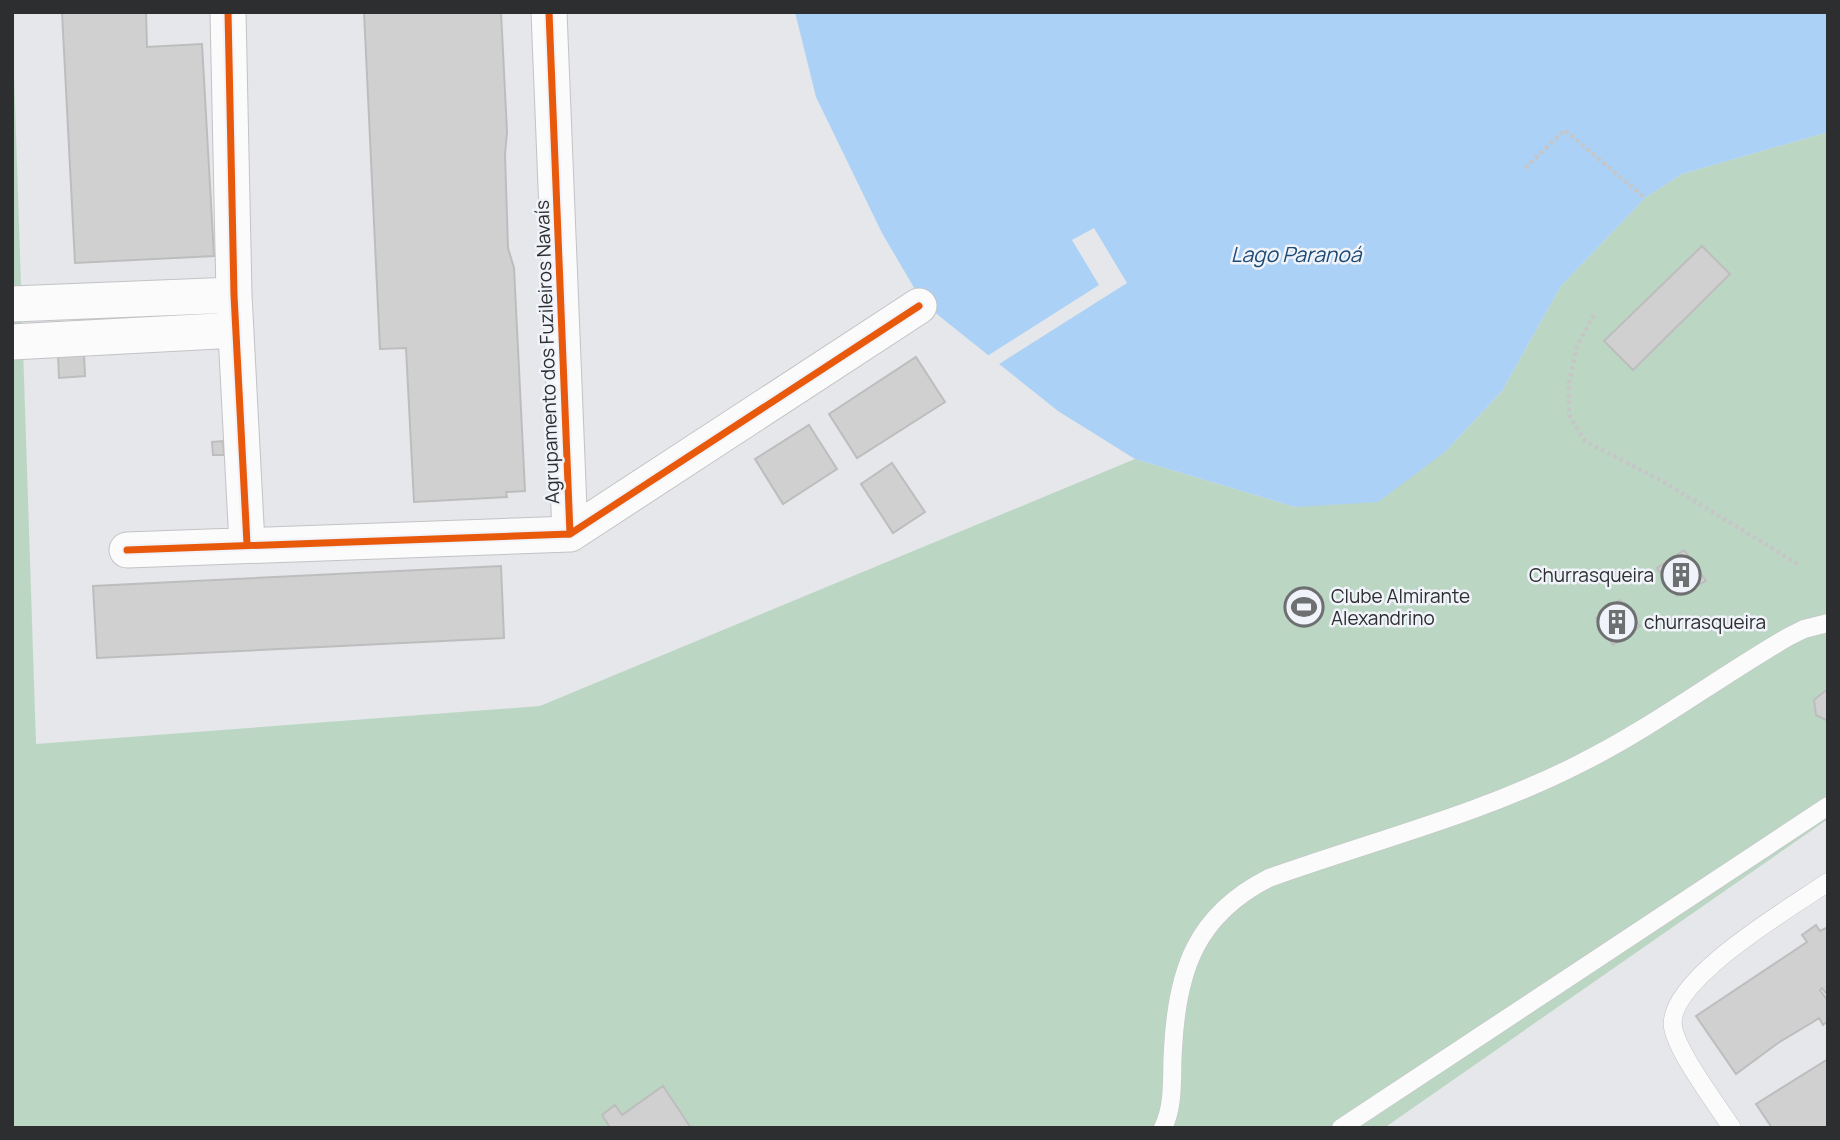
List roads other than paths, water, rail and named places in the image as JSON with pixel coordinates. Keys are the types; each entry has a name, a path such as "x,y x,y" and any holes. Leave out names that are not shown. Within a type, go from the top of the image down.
{"street":[{"path":"228,12 234,295 247,544"},
{"name":"Agrupamento dos Fuzileiros Navaís","path":"549,12 570,534"},
{"path":"12,304 234,295"},
{"path":"127,550 570,534 919,306"},
{"path":"12,342 236,330"}],"lane":[{"path":"1163,1128 1170,1107 1175,1020 1182,980 1200,937 1227,904 1247,889 1269,878 1523,790 1579,765 1642,730 1788,637 1828,622"},
{"path":"1341,1128 1828,806"},
{"path":"1732,1128 1702,1083 1674,1033 1672,1014 1688,987 1725,953 1828,882"}],"water":[{"name":"Lago Paranoá","path":"795,12 1828,12 1828,132 1682,174 1645,198 1561,286 1502,391 1445,452 1378,502 1295,507 1135,459 1058,411 923,303 882,233 816,97"}],"place":[{"name":"Churrasqueira","path":"1681,575"},
{"name":"Clube Almirante Alexandrino","path":"1304,607"},
{"name":"churrasqueira","path":"1617,622"}]}
